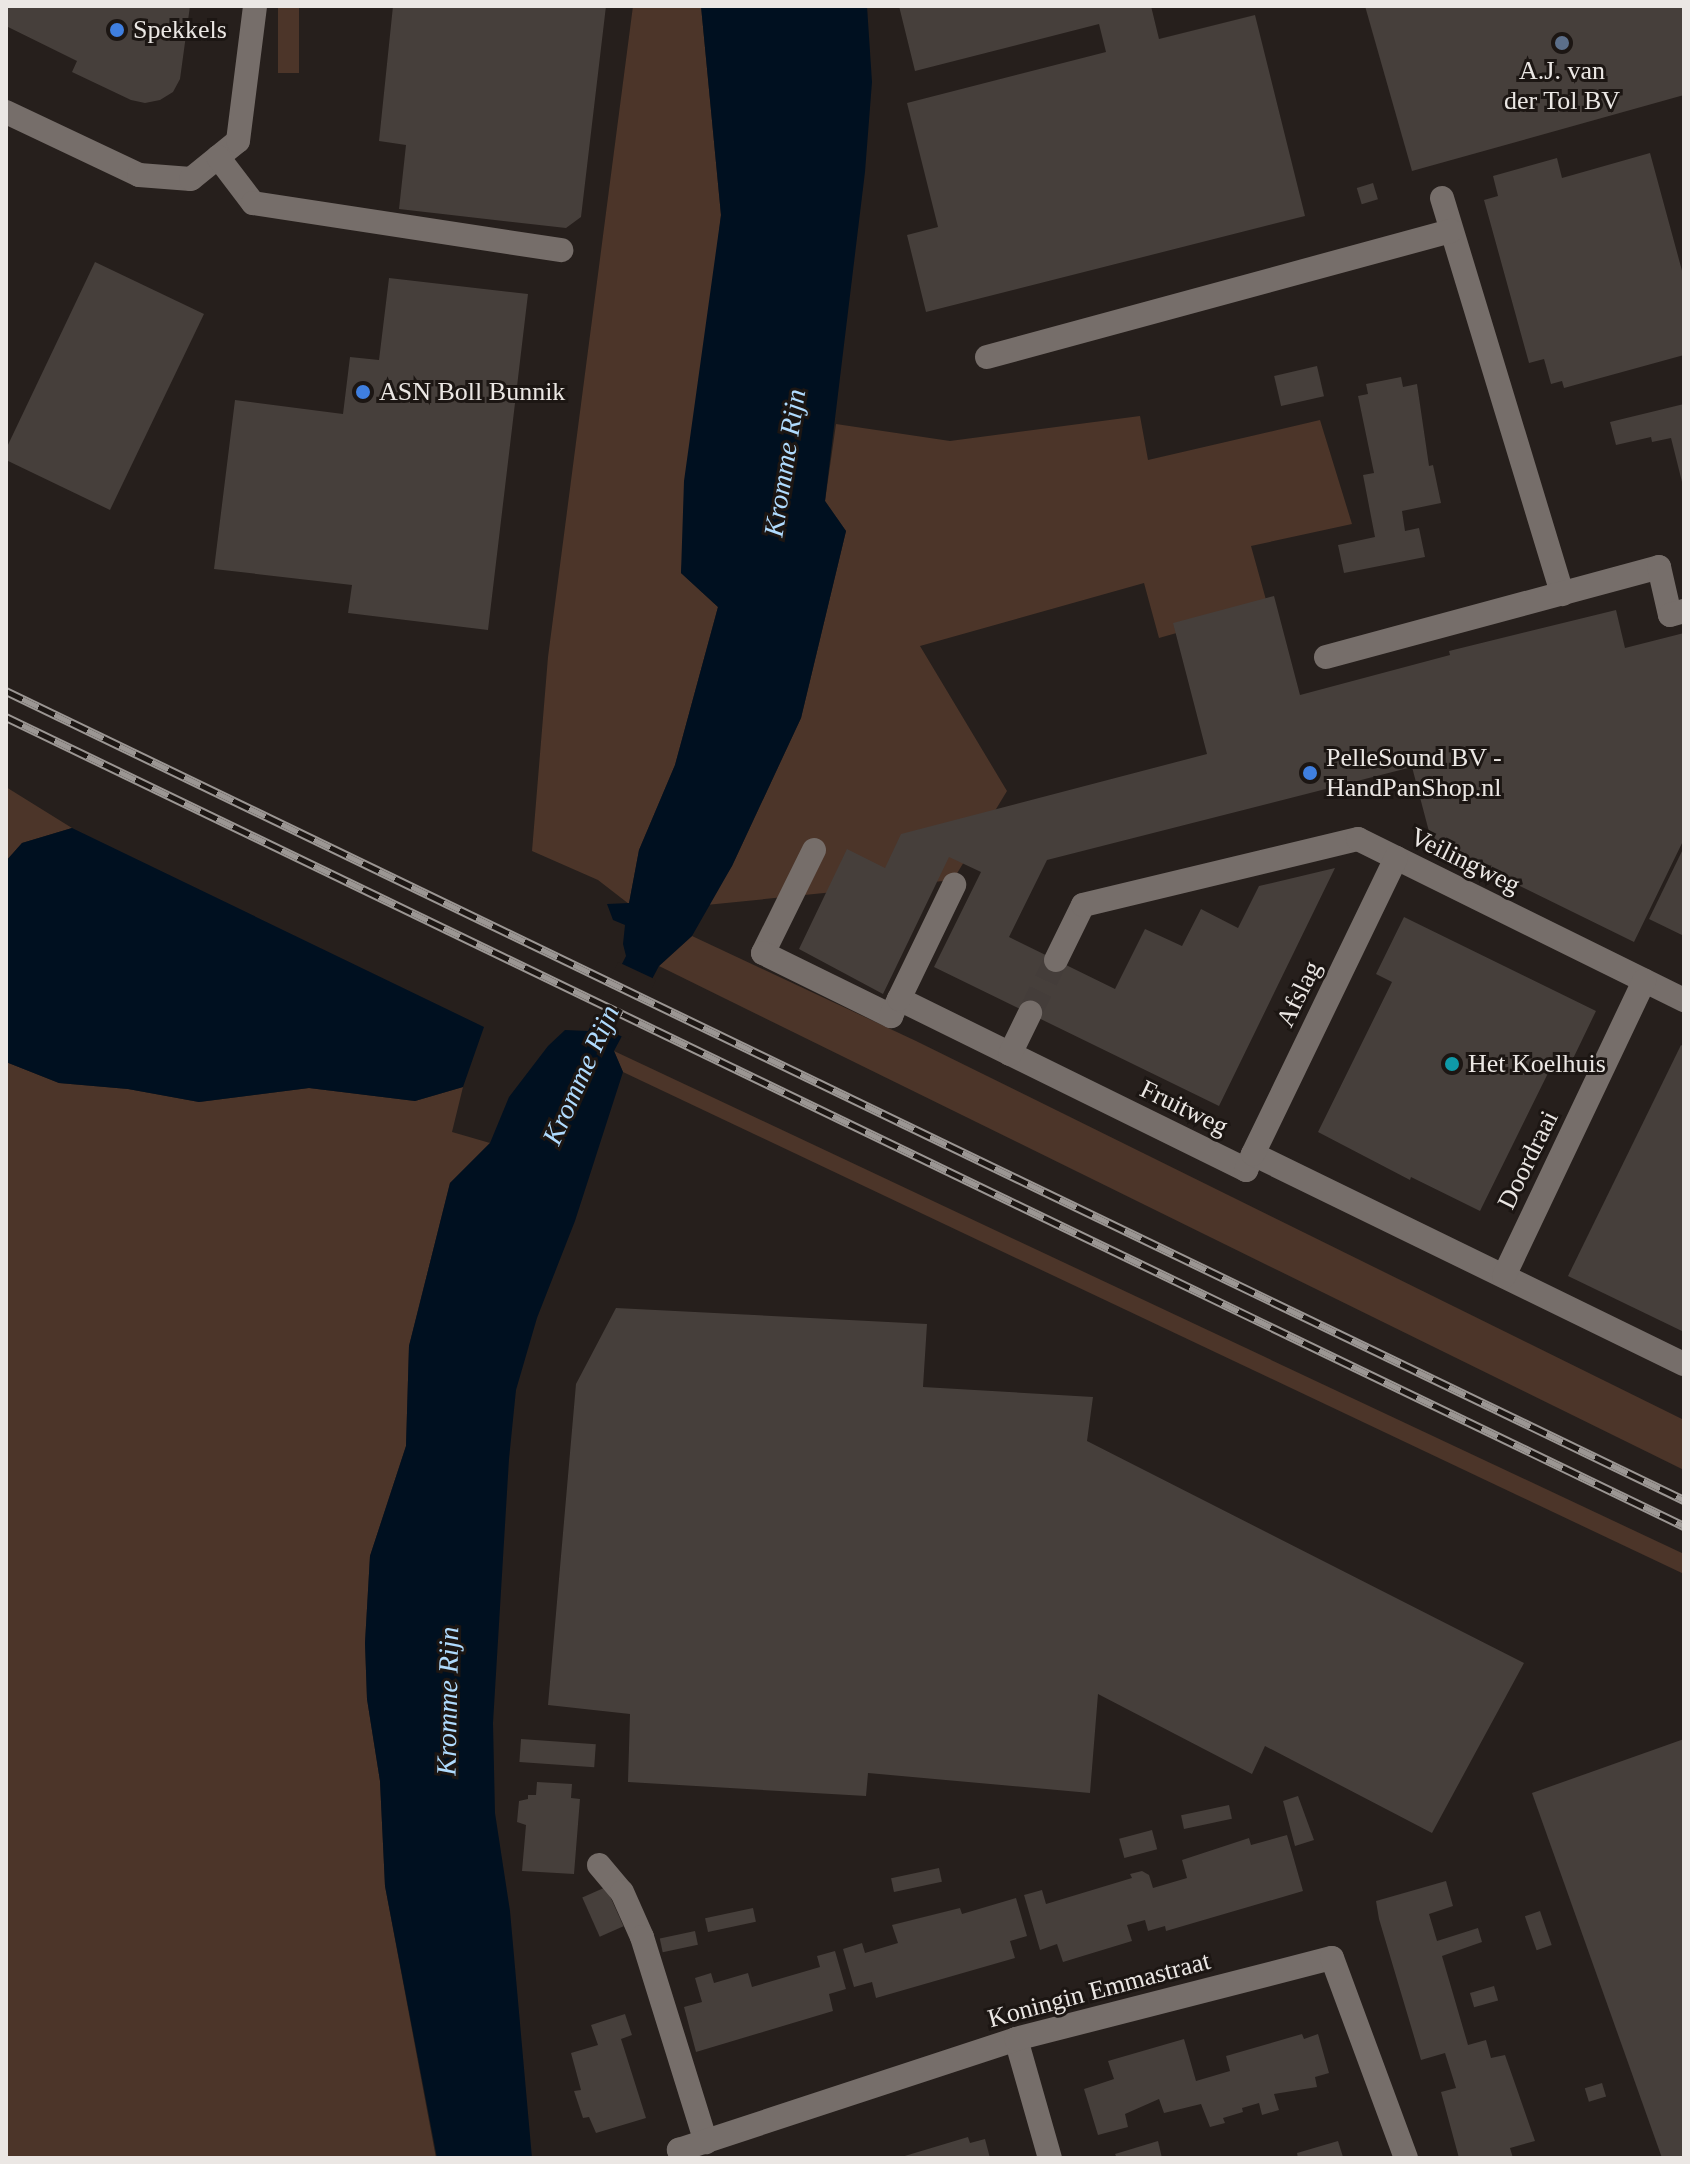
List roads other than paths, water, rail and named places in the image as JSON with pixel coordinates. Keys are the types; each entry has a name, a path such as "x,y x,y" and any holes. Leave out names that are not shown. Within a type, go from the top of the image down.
{"street":[{"path":"6,112 139,175 191,179 238,141 255,6"},
{"path":"218,157 253,203 561,250"},
{"path":"1442,198 1562,594"},
{"path":"987,357 1451,231"},
{"path":"1326,657 1659,567 1670,615 1684,611"},
{"name":"Veilingweg","path":"1056,960 1083,905 1358,839 1684,1000"},
{"path":"814,850 763,953 891,1016 954,885"},
{"name":"Afslag","path":"1253,1154 1396,858"},
{"name":"Doordraai","path":"1504,1276 1644,981"},
{"name":"Fruitweg","path":"899,999 1246,1170 1253,1154 1684,1364"},
{"path":"1010,1054 1030,1013"},
{"path":"599,1865 622,1892 642,1937 706,2142"},
{"name":"Koningin Emmastraat","path":"680,2154 706,2142 1016,2039 1332,1958 1406,2158"},
{"path":"1016,2039 1050,2158"}],"water":[{"name":"Kromme Rijn","path":"701,6 867,6 872,82 865,172 825,501 846,531 801,718 732,866 692,936 659,966 614,1051 623,1072 575,1221 537,1318 516,1390 493,1723 495,1813 510,1911 532,2158 437,2158 385,1886 380,1781 367,1699 365,1643 370,1556 406,1446 409,1346 450,1183 490,1143 509,1097 548,1046 565,1030 588,1031 626,956 623,944 625,925 613,920 607,904 629,903 639,850 675,765 718,607 681,573 684,481 721,215"},
{"path":"72,828 484,1027 463,1087 415,1101 309,1088 199,1102 128,1089 59,1083 6,1062 6,861 22,843"}],"tunnel":[{"path":"1030,1013 1056,960"}],"railway":[{"path":"6,691 1684,1500"},
{"path":"6,717 1684,1526"}],"place":[{"name":"Spekkels","path":"117,30"},
{"name":"A.J. van der Tol BV","path":"1562,43"},
{"name":"ASN Boll Bunnik","path":"363,392"},
{"name":"PelleSound BV - HandPanShop.nl","path":"1310,773"},
{"name":"Het Koelhuis","path":"1452,1064"}]}
